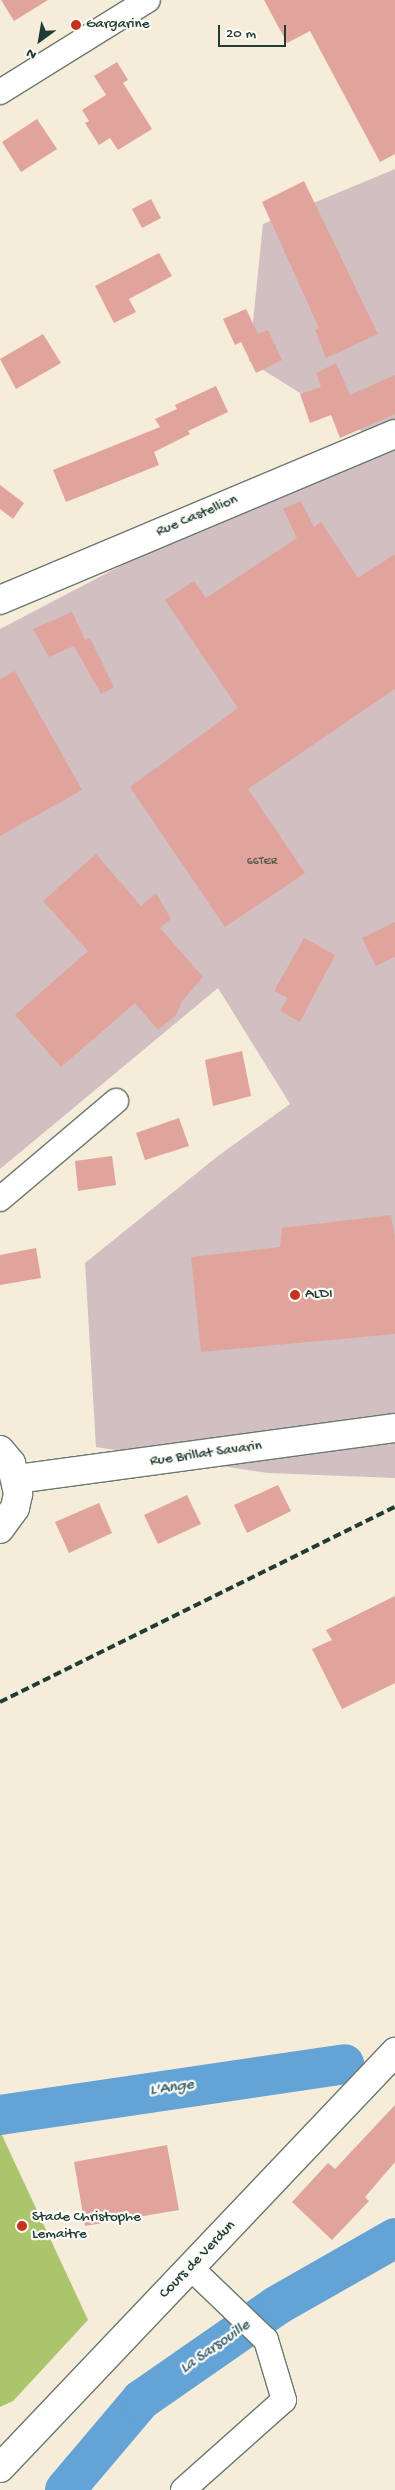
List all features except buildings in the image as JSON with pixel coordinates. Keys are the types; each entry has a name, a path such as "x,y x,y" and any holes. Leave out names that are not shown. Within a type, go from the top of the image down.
{"main road":[{"name":"Rue Castellion","path":"0,600 395,434"},
{"name":"Rue Brillat Savarin","path":"17,1479 395,1428"},
{"path":"0,1450 11,1463 17,1479 15,1508 0,1529"},
{"name":"Cours de Verdun","path":"0,2468 395,2052"}],"street":[{"path":"0,92 148,0"},
{"path":"0,1199 116,1101"},
{"path":"183,2490 284,2400 266,2340 190,2268"}],"shaded area":[{"path":"395,169 395,1478 268,1473 96,1447 85,1263 218,1156 290,1104 218,988 0,1169 0,629 369,436 249,361 263,224"}],"green space":[{"name":"Stade Christophe Lemaitre","path":"0,2131 88,2320 13,2401 0,2407"}],"waterway":[{"name":"L'Ange","path":"0,2115 344,2064"},
{"name":"La Sarsouille","path":"65,2490 141,2400 276,2306 395,2238"}],"railway":[{"path":"0,1702 395,1507"}],"place":[{"name":"Gargarine","path":"76,25"},
{"name":"ALDI","path":"295,1295"},
{"name":"Stade Christophe Lemaitre","path":"22,2226"}]}
